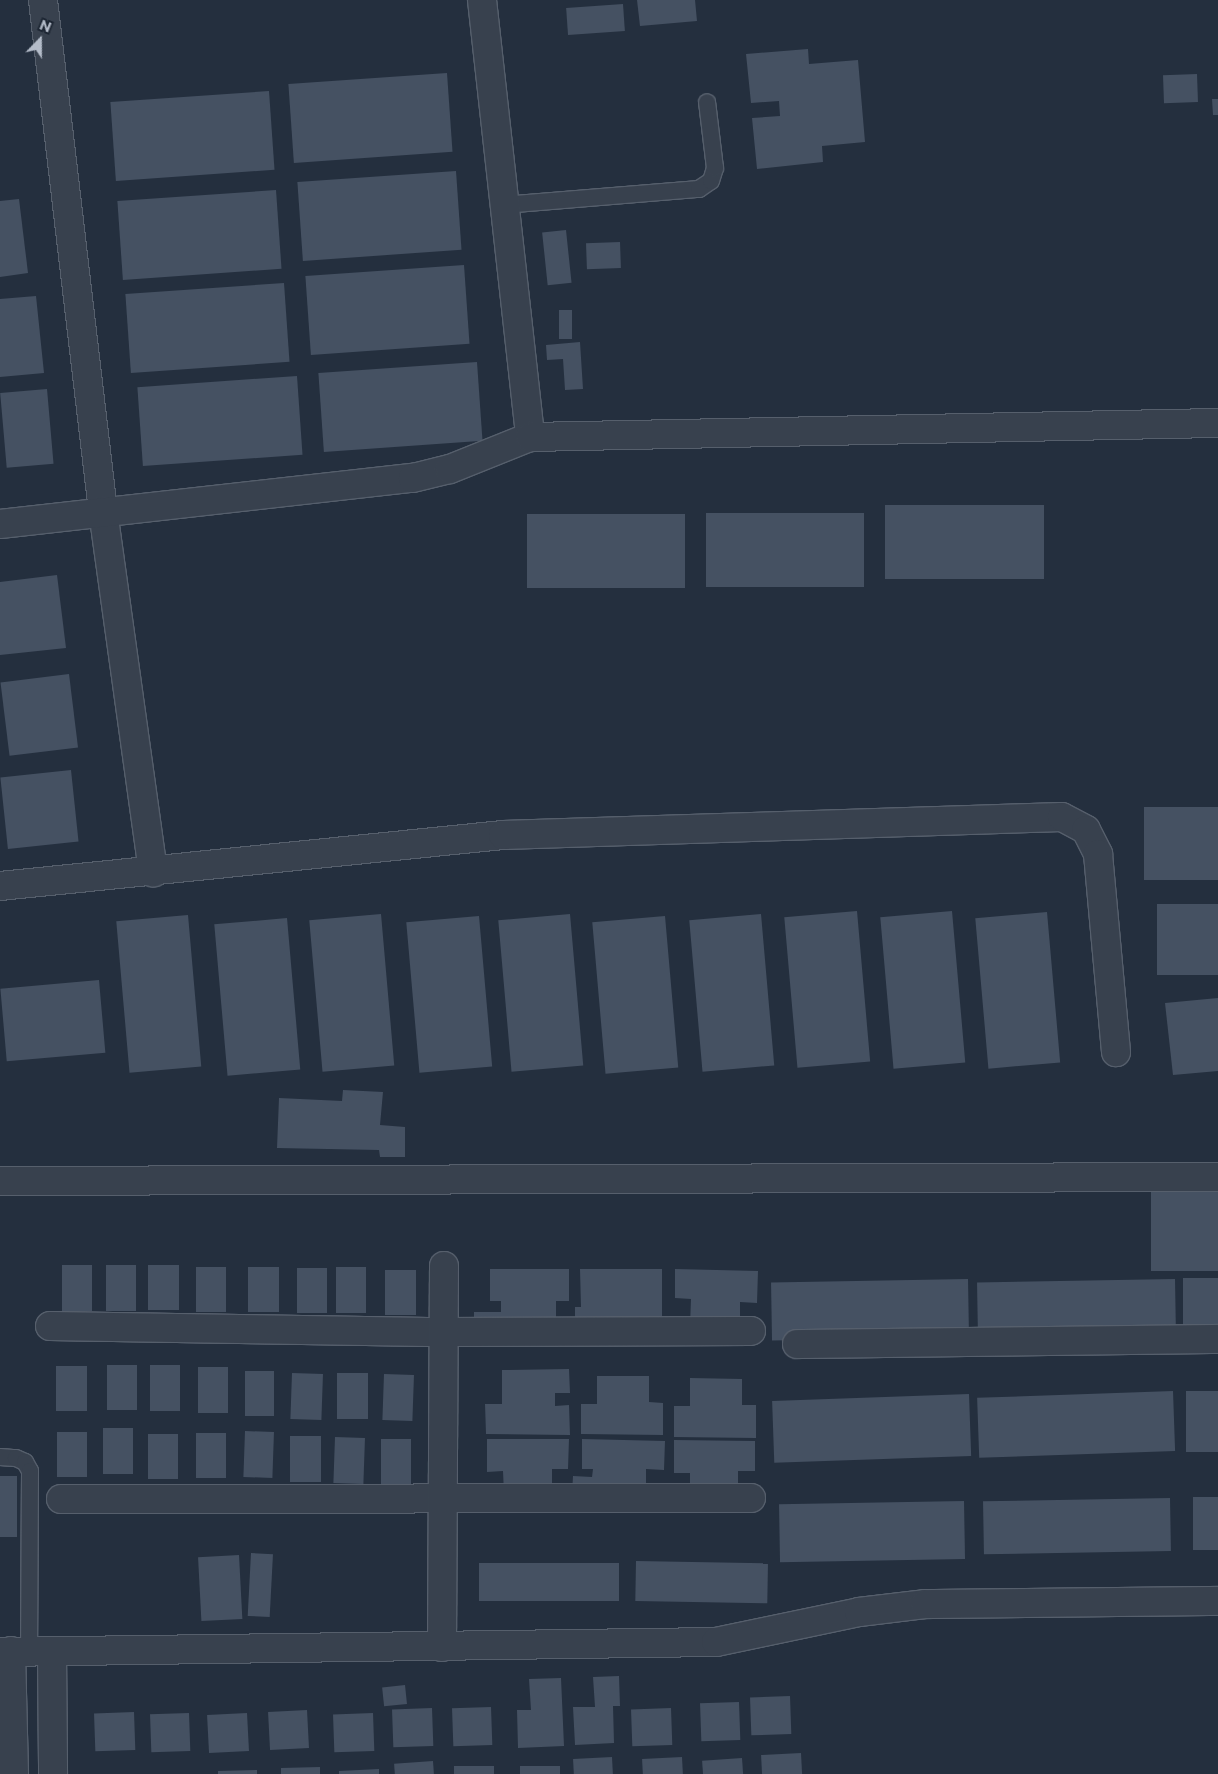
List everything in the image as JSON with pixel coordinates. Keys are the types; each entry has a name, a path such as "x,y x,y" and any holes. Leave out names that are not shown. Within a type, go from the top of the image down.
{"street":[{"path":"43,0 103,511 153,873"},
{"path":"482,0 502,205 530,437"},
{"path":"0,524 103,511 413,478 450,469 530,437 1218,423"},
{"path":"0,886 153,873 502,835 1062,817 1086,830 1098,854 1116,1052"},
{"path":"0,1181 1218,1177"},
{"path":"442,1647 444,1266"},
{"path":"50,1326 444,1332 751,1331"},
{"path":"797,1344 1218,1339"},
{"path":"61,1499 751,1498"},
{"path":"23,1651 716,1642 859,1612 925,1604 1218,1601"},
{"path":"14,1774 23,1651"},
{"path":"23,1651 53,1774"}],"lane":[{"path":"502,205 699,189 711,181 715,168 707,102"},
{"path":"0,1458 16,1458 25,1462 30,1471 23,1651"}],"building":[{"path":"637,0 695,0 697,21 640,26"},
{"path":"623,4 625,31 568,35 566,8"},
{"path":"808,49 809,64 858,60 865,142 822,146 823,162 757,169 752,118 780,116 779,101 751,103 746,54"},
{"path":"447,73 453,152 294,163 288,84"},
{"path":"1197,74 1198,102 1164,103 1163,75"},
{"path":"269,91 275,170 116,181 110,102"},
{"path":"1212,99 1218,99 1218,115 1213,115"},
{"path":"456,171 462,250 303,261 297,182"},
{"path":"276,190 282,269 123,280 117,201"},
{"path":"19,199 28,273 0,277 0,201"},
{"path":"566,230 572,283 548,285 542,233"},
{"path":"620,242 621,268 587,269 586,243"},
{"path":"464,265 470,344 311,355 305,276"},
{"path":"284,283 290,362 131,373 125,294"},
{"path":"36,296 44,373 0,377 0,299"},
{"path":"559,310 572,310 572,339 559,339"},
{"path":"580,342 583,389 565,390 563,359 547,360 546,345"},
{"path":"477,362 483,441 324,452 318,373"},
{"path":"297,376 303,455 143,466 137,387"},
{"path":"47,389 54,464 7,468 0,393"},
{"path":"885,505 1044,505 1044,579 885,579"},
{"path":"706,513 864,513 864,587 706,587"},
{"path":"527,514 685,514 685,588 527,588"},
{"path":"57,575 66,648 0,655 0,582"},
{"path":"69,674 78,747 10,756 1,682"},
{"path":"71,770 79,842 8,849 0,777"},
{"path":"1144,807 1218,807 1218,880 1144,880"},
{"path":"1157,904 1218,904 1218,975 1157,975"},
{"path":"857,911 870,1061 797,1068 784,917"},
{"path":"952,911 965,1062 894,1069 880,917"},
{"path":"1047,912 1060,1062 988,1069 975,918"},
{"path":"381,914 394,1065 323,1072 309,920"},
{"path":"570,914 583,1065 512,1072 498,920"},
{"path":"761,914 774,1065 703,1072 689,920"},
{"path":"188,915 201,1066 130,1073 116,921"},
{"path":"479,916 492,1066 419,1073 406,922"},
{"path":"665,916 678,1067 606,1074 592,922"},
{"path":"287,918 300,1069 228,1076 214,924"},
{"path":"99,980 105,1053 7,1061 0,989"},
{"path":"1218,998 1218,1071 1173,1075 1165,1003"},
{"path":"343,1090 383,1092 380,1125 405,1127 405,1157 380,1157 379,1150 277,1148 279,1098 342,1101"},
{"path":"1151,1187 1218,1187 1218,1271 1151,1271"},
{"path":"62,1265 92,1265 92,1311 62,1311"},
{"path":"106,1265 136,1265 136,1311 106,1311"},
{"path":"148,1265 179,1265 179,1310 148,1310"},
{"path":"196,1267 226,1267 226,1312 196,1312"},
{"path":"248,1267 279,1267 279,1312 248,1312"},
{"path":"336,1267 366,1267 366,1313 336,1313"},
{"path":"297,1268 327,1268 327,1313 297,1313"},
{"path":"490,1269 569,1269 569,1301 556,1301 556,1327 474,1327 474,1312 501,1312 501,1301 490,1301"},
{"path":"580,1269 662,1269 662,1330 575,1329 575,1307 581,1307"},
{"path":"675,1269 758,1271 757,1303 740,1302 740,1327 690,1326 691,1299 675,1298"},
{"path":"385,1270 416,1270 416,1315 385,1315"},
{"path":"1183,1278 1218,1278 1218,1336 1183,1336"},
{"path":"968,1279 969,1337 772,1340 771,1282"},
{"path":"1175,1279 1176,1338 978,1341 977,1282"},
{"path":"107,1365 137,1365 137,1410 107,1410"},
{"path":"150,1365 180,1365 180,1411 150,1411"},
{"path":"56,1366 87,1366 87,1411 56,1411"},
{"path":"198,1367 228,1367 228,1413 198,1413"},
{"path":"569,1369 570,1393 555,1393 555,1406 569,1405 570,1435 486,1434 485,1404 502,1404 502,1370"},
{"path":"245,1371 274,1371 274,1416 245,1416"},
{"path":"292,1373 323,1374 321,1420 290,1419"},
{"path":"337,1373 368,1373 368,1419 337,1419"},
{"path":"384,1374 414,1375 412,1421 382,1420"},
{"path":"597,1376 649,1376 649,1402 663,1403 663,1435 581,1434 581,1404 597,1404"},
{"path":"690,1378 742,1379 742,1405 756,1405 756,1438 674,1437 674,1406 690,1406"},
{"path":"1173,1391 1175,1451 979,1458 977,1398"},
{"path":"1186,1391 1218,1391 1218,1452 1186,1452"},
{"path":"969,1394 971,1456 774,1463 772,1401"},
{"path":"103,1428 133,1428 133,1474 103,1474"},
{"path":"245,1431 274,1432 272,1478 243,1477"},
{"path":"57,1432 87,1432 87,1477 57,1477"},
{"path":"196,1433 226,1433 226,1478 196,1478"},
{"path":"148,1434 178,1434 178,1479 148,1479"},
{"path":"290,1436 321,1436 321,1482 290,1482"},
{"path":"335,1437 365,1438 363,1484 333,1483"},
{"path":"381,1439 411,1439 411,1484 381,1484"},
{"path":"487,1439 569,1439 568,1469 552,1469 552,1495 504,1494 503,1471 487,1472"},
{"path":"582,1439 665,1441 664,1470 646,1469 646,1497 572,1494 573,1476 592,1477 593,1469 582,1469"},
{"path":"674,1440 755,1441 755,1471 738,1471 738,1496 690,1496 690,1473 674,1473"},
{"path":"0,1476 17,1476 17,1537 0,1537"},
{"path":"1193,1497 1218,1497 1218,1550 1193,1550"},
{"path":"1170,1498 1171,1551 984,1554 983,1501"},
{"path":"964,1501 965,1559 780,1562 779,1504"},
{"path":"251,1553 273,1554 270,1617 248,1616"},
{"path":"239,1555 242,1619 201,1621 198,1557"},
{"path":"636,1561 768,1563 767,1603 635,1601"},
{"path":"479,1563 619,1563 619,1601 479,1601"},
{"path":"619,1676 620,1706 613,1706 614,1743 575,1745 573,1707 595,1707 593,1677"},
{"path":"561,1678 564,1746 518,1748 517,1710 531,1710 529,1679"},
{"path":"405,1685 407,1704 384,1706 382,1687"},
{"path":"790,1696 791,1734 751,1735 750,1697"},
{"path":"739,1702 740,1740 701,1741 700,1703"},
{"path":"491,1707 492,1745 453,1746 452,1708"},
{"path":"432,1708 433,1746 393,1747 392,1709"},
{"path":"671,1708 672,1745 632,1746 631,1709"},
{"path":"307,1710 309,1748 270,1750 268,1712"},
{"path":"134,1712 135,1750 95,1751 94,1713"},
{"path":"189,1713 190,1751 151,1752 150,1714"},
{"path":"247,1713 249,1751 209,1753 207,1715"},
{"path":"373,1713 374,1751 334,1752 333,1714"},
{"path":"801,1753 802,1774 762,1774 761,1755"},
{"path":"612,1757 613,1774 574,1774 573,1759"},
{"path":"682,1757 683,1774 643,1774 642,1759"},
{"path":"742,1758 743,1774 703,1774 702,1761"},
{"path":"433,1761 434,1774 395,1774 394,1764"},
{"path":"454,1766 494,1766 494,1774 454,1774"},
{"path":"520,1766 560,1766 560,1774 520,1774"},
{"path":"320,1767 320,1774 281,1774 281,1768"},
{"path":"379,1769 379,1774 339,1774 339,1771"},
{"path":"257,1770 257,1774 218,1774 218,1771"}]}
